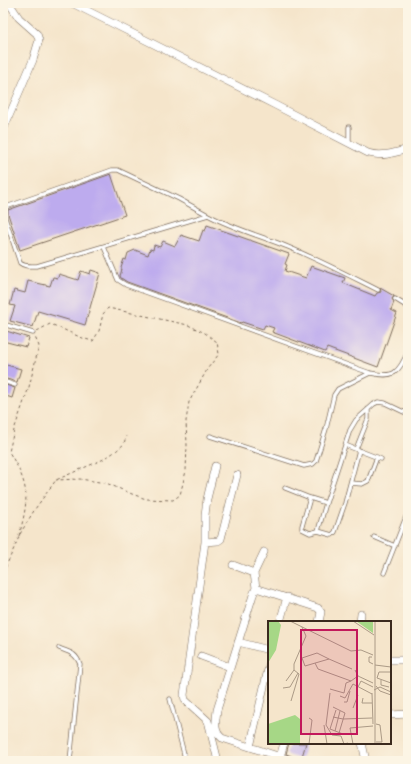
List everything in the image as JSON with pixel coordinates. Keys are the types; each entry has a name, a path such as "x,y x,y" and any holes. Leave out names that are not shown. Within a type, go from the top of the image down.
{"street":[{"path":"3,130 33,60 39,40 37,34 19,18 9,3"},
{"path":"72,3 368,153 385,155 408,149"},
{"path":"215,466 207,499 205,515 205,542 184,695 185,700 208,721 218,761"},
{"path":"205,542 218,541 221,539 237,475"},
{"path":"264,552 254,573 256,588 217,710 216,728 218,735 222,738 293,761"},
{"path":"233,565 254,573"},
{"path":"256,588 318,608 321,612 319,621"},
{"path":"280,621 287,598"},
{"path":"360,621 361,614"},
{"path":"238,642 268,650"},
{"path":"201,656 230,667"},
{"path":"391,660 408,660"},
{"path":"250,747 268,669"},
{"path":"391,716 408,714"},
{"path":"280,757 284,744"},
{"path":"362,744 366,761"}],"lane":[{"path":"349,127 349,144"},
{"path":"208,215 37,266 23,266 20,263 5,218 5,208 112,170 118,170 185,202 226,224 288,247 378,290"},
{"path":"104,247 118,280 126,285 370,373 385,375 392,374 402,364 408,352"},
{"path":"395,299 408,307"},
{"path":"3,324 33,333"},
{"path":"210,436 304,466 313,464 316,461 324,435 334,395 338,389 370,373"},
{"path":"3,381 15,385"},
{"path":"318,531 353,423 378,402 385,403 407,413 408,407"},
{"path":"310,498 302,524 302,529 310,533 318,531 332,535 335,532 350,483 358,450 368,419 368,409"},
{"path":"345,445 379,458 368,481 362,484 350,483"},
{"path":"285,488 326,503"},
{"path":"384,573 408,512"},
{"path":"374,537 395,546"},
{"path":"59,648 73,653 77,657 80,664 70,761"},
{"path":"170,699 184,754 184,761"}],"path":[{"path":"19,536 25,513 26,490 19,469 9,452 14,430 29,387 39,346 33,333 50,324 93,341 99,331 103,314 108,308 188,325 205,333 217,342 219,354 208,368 189,402 186,421 186,471 180,495 173,500 146,499 106,483 80,479 56,480"},
{"path":"3,573 19,536 35,509 56,480 104,459 124,444 126,436"}],"building":[{"path":"111,174 125,215 20,250 8,210"},
{"path":"207,225 289,254 285,264 287,265 285,271 306,278 311,266 345,278 343,283 375,296 377,293 381,292 380,288 394,296 392,299 394,302 391,310 397,313 378,367 327,348 325,352 272,332 274,328 265,325 263,329 242,322 241,323 127,282 121,278 121,268 128,253 135,250 148,255 150,249 153,250 154,245 160,247 163,241 175,246 181,235 199,241 203,230 205,231"},
{"path":"91,270 100,273 85,325 38,311 33,327 10,321 15,306 10,305 14,290 25,293 28,281 50,286 53,277 58,278 59,274 78,280 81,271 90,274"},
{"path":"3,330 29,338 26,347 3,341"},
{"path":"3,364 21,369 17,382 3,378"},
{"path":"3,384 15,388 12,398 3,395"},
{"path":"289,744 306,744 301,760 286,754"}]}
